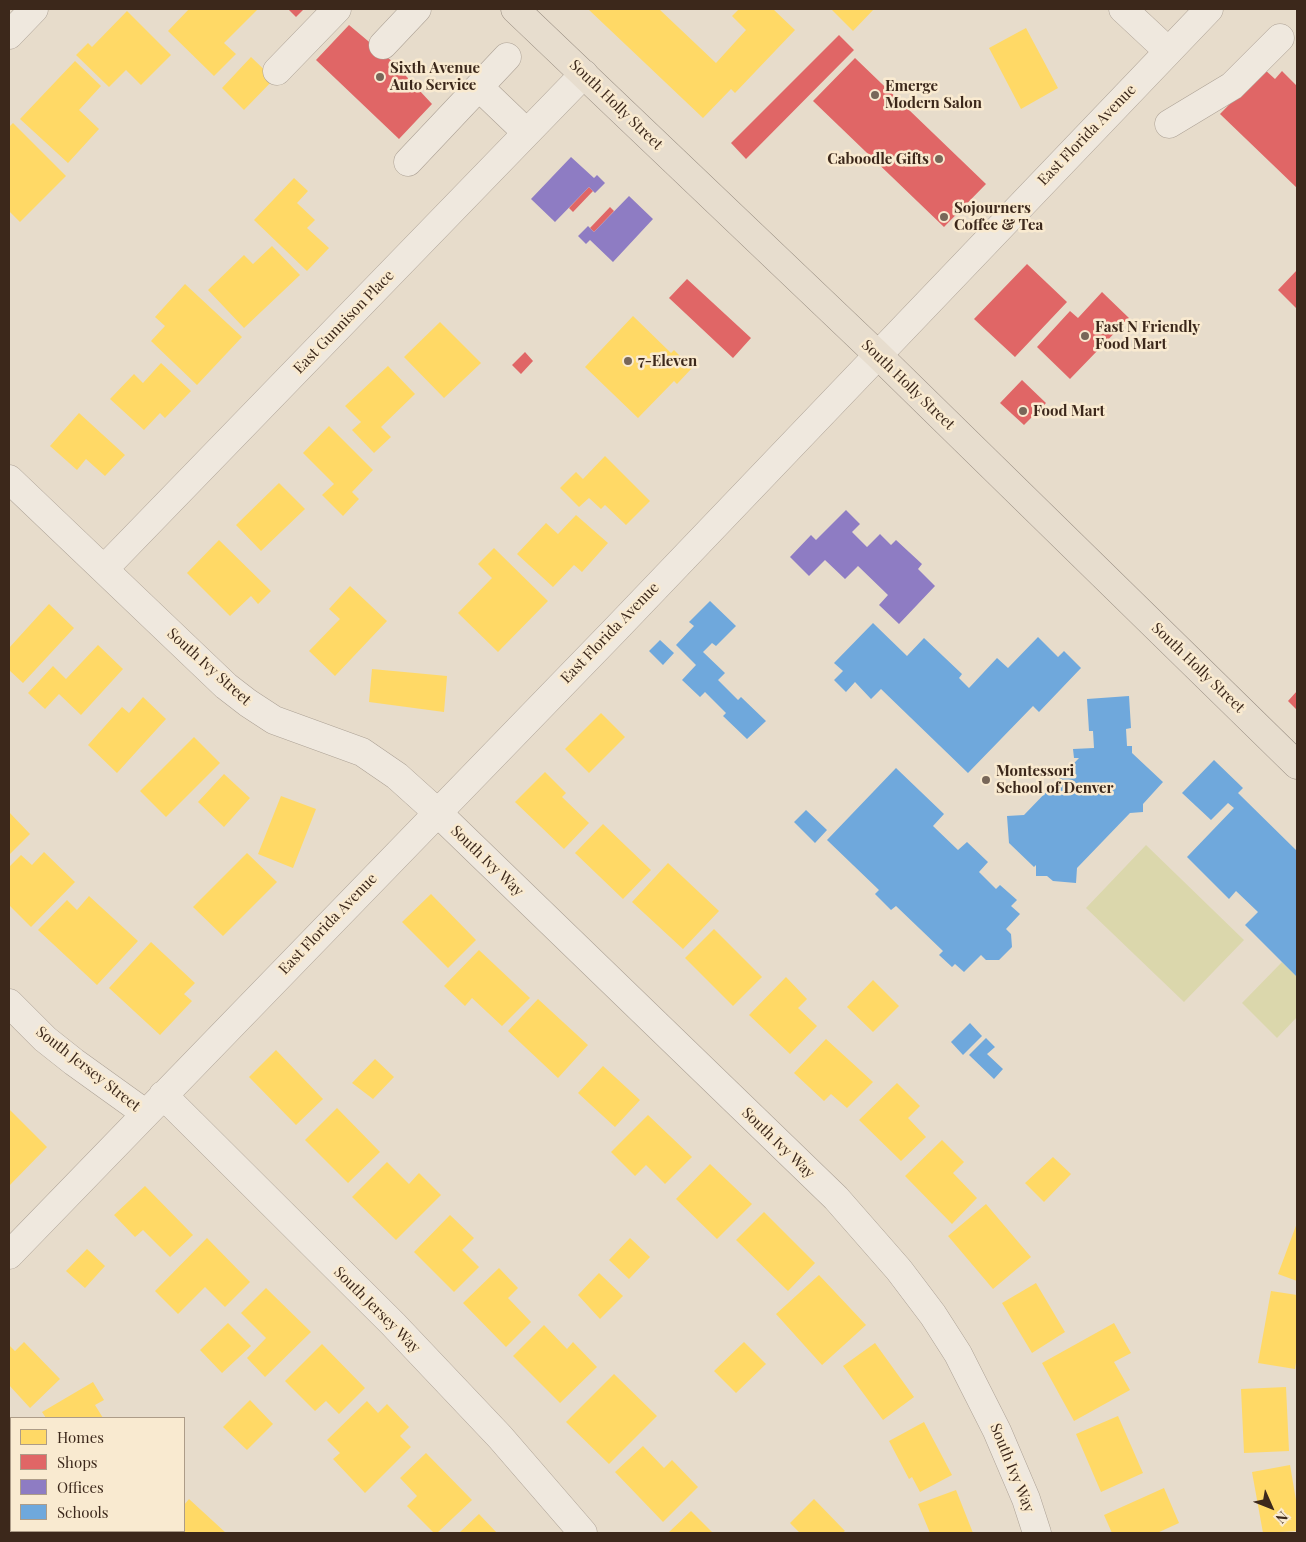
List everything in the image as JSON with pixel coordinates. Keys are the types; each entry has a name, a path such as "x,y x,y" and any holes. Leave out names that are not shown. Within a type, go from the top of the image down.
{"main road":[{"name":"South Holly Street","path":"516,9 877,354 1297,765"}],"street":[{"path":"9,35 34,9"},
{"path":"278,71 338,9"},
{"path":"383,45 417,9"},
{"path":"1123,9 1168,51"},
{"name":"East Florida Avenue","path":"9,1255 1209,9"},
{"path":"1169,124 1232,86 1280,38"},
{"path":"408,162 507,57"},
{"name":"East Gunnison Place","path":"104,569 584,74"},
{"path":"479,87 526,132"},
{"name":"South Ivy Street","path":"9,479 226,686 263,715 292,728 342,744 371,757 397,776 437,812"},
{"name":"South Ivy Way","path":"437,812 828,1191 869,1234 928,1308 958,1354 997,1431 1026,1499 1037,1533"},
{"name":"South Jersey Street","path":"9,1003 45,1039 74,1062 154,1104"},
{"name":"South Jersey Way","path":"154,1104 393,1324 500,1437 583,1533"}],"shaded area":[{"path":"1146,845 1244,940 1184,1002 1086,908"},
{"path":"1282,962 1297,977 1297,1017 1277,1038 1242,1003"}],"building: Homes":[{"path":"189,9 257,10 224,43 236,54 214,76 168,31"},
{"path":"588,9 659,9 716,63 746,30 732,16 739,9 773,9 795,30 735,93 731,89 703,118"},
{"path":"831,9 874,9 853,31"},
{"path":"127,11 171,55 141,85 126,70 109,87 76,55 88,43 92,47"},
{"path":"1026,28 1058,88 1021,109 989,48"},
{"path":"251,57 274,79 244,110 222,88"},
{"path":"75,61 101,86 79,110 99,129 68,163 20,119"},
{"path":"13,123 66,176 20,222 9,211 9,127"},
{"path":"294,178 308,191 297,203 315,220 307,228 329,248 307,271 254,220"},
{"path":"272,246 300,275 244,328 208,290 244,255 253,264"},
{"path":"185,284 242,337 197,385 151,341 165,326 155,317"},
{"path":"633,316 671,353 674,350 692,368 677,384 674,381 638,418 585,367"},
{"path":"440,322 481,363 444,398 404,357"},
{"path":"161,363 191,391 165,418 160,413 144,430 110,399 134,374 143,383"},
{"path":"388,366 415,394 381,427 391,437 374,453 352,430 361,422 345,406"},
{"path":"79,413 125,455 105,476 86,459 77,470 50,446"},
{"path":"329,426 373,470 352,492 359,499 343,516 322,495 334,484 303,453"},
{"path":"605,456 650,501 626,525 605,505 601,509 589,498 579,507 560,488 576,472 583,479"},
{"path":"279,483 305,509 261,551 236,525"},
{"path":"576,515 608,543 582,572 574,565 553,587 517,554 546,523 558,534"},
{"path":"219,540 271,591 258,604 251,596 230,616 187,573"},
{"path":"494,548 548,601 498,652 458,613 492,578 478,564"},
{"path":"350,586 387,621 335,676 309,651 340,619 329,609"},
{"path":"49,604 74,628 23,683 9,670 9,648"},
{"path":"98,645 123,669 81,715 59,694 45,709 28,693 53,666 66,679"},
{"path":"372,669 447,676 444,712 369,702"},
{"path":"143,697 166,719 117,773 88,745 122,707 129,713"},
{"path":"601,713 625,737 589,773 565,749"},
{"path":"194,737 220,763 166,817 140,791"},
{"path":"545,772 566,793 562,797 589,823 564,849 515,802"},
{"path":"224,774 250,798 224,827 198,802"},
{"path":"281,796 316,809 293,868 258,854"},
{"path":"9,812 30,834 9,855"},
{"path":"603,824 651,870 623,899 575,853"},
{"path":"44,852 75,882 31,927 9,905 9,867 21,855 32,865"},
{"path":"247,853 277,882 223,936 193,907"},
{"path":"668,863 719,911 683,949 632,902"},
{"path":"431,894 476,940 448,968 402,922"},
{"path":"89,896 138,941 97,985 38,930 67,900 77,910"},
{"path":"714,929 762,977 733,1006 685,958"},
{"path":"151,942 195,983 184,994 192,1001 160,1035 109,988"},
{"path":"479,950 530,998 502,1026 472,998 465,1006 444,986"},
{"path":"786,977 807,999 798,1008 817,1026 790,1054 749,1015"},
{"path":"873,980 899,1006 873,1032 847,1007"},
{"path":"538,999 588,1045 558,1078 508,1031"},
{"path":"826,1039 873,1082 847,1108 831,1094 824,1101 794,1073"},
{"path":"276,1050 323,1099 296,1125 249,1077"},
{"path":"375,1059 394,1077 373,1099 352,1083"},
{"path":"603,1066 640,1100 615,1127 578,1093"},
{"path":"897,1083 920,1106 908,1118 926,1137 901,1161 859,1120"},
{"path":"337,1108 380,1152 348,1183 305,1140"},
{"path":"9,1109 47,1147 9,1186"},
{"path":"648,1115 692,1157 665,1184 646,1165 635,1176 611,1152"},
{"path":"942,1140 964,1162 953,1173 977,1198 952,1224 905,1176"},
{"path":"1053,1157 1071,1174 1044,1202 1025,1183"},
{"path":"387,1162 409,1184 419,1173 441,1195 396,1240 352,1197"},
{"path":"710,1164 752,1204 717,1239 676,1199"},
{"path":"145,1186 193,1235 170,1257 143,1230 135,1237 114,1215"},
{"path":"986,1204 1031,1257 993,1289 948,1236"},
{"path":"764,1212 815,1263 788,1291 736,1240"},
{"path":"450,1215 474,1238 462,1250 479,1267 454,1292 414,1252"},
{"path":"1297,1223 1297,1281 1278,1274"},
{"path":"207,1238 250,1282 225,1307 205,1287 178,1314 155,1291"},
{"path":"630,1238 650,1257 629,1279 609,1260"},
{"path":"87,1249 105,1266 85,1288 66,1271"},
{"path":"499,1268 518,1288 508,1298 531,1322 506,1347 463,1303"},
{"path":"599,1273 623,1296 600,1319 578,1295"},
{"path":"819,1275 866,1325 822,1365 776,1314"},
{"path":"1036,1283 1065,1332 1032,1353 1002,1303"},
{"path":"266,1288 311,1332 265,1377 247,1358 266,1338 241,1313"},
{"path":"1271,1291 1297,1295 1297,1356 1295,1369 1258,1363"},
{"path":"228,1323 251,1346 222,1373 200,1350"},
{"path":"1114,1323 1131,1353 1114,1362 1130,1390 1074,1421 1042,1363"},
{"path":"544,1325 567,1349 573,1342 597,1367 560,1403 513,1356"},
{"path":"24,1342 60,1379 30,1408 9,1385 9,1345 15,1351"},
{"path":"744,1342 766,1364 736,1393 714,1371"},
{"path":"875,1343 914,1397 883,1420 843,1366"},
{"path":"322,1344 365,1388 339,1414 326,1401 315,1411 285,1381"},
{"path":"614,1374 657,1416 609,1464 566,1422"},
{"path":"93,1382 104,1400 95,1405 102,1417 45,1417 42,1412"},
{"path":"1286,1387 1289,1451 1244,1453 1241,1389"},
{"path":"250,1400 273,1424 247,1450 223,1427"},
{"path":"367,1401 378,1413 387,1404 409,1427 400,1436 411,1447 365,1493 333,1459 340,1453 327,1440"},
{"path":"1118,1416 1143,1473 1101,1492 1076,1434"},
{"path":"924,1422 952,1475 920,1492 912,1477 909,1479 889,1441"},
{"path":"643,1446 664,1468 672,1460 698,1487 663,1522 615,1472"},
{"path":"426,1453 472,1500 437,1533 434,1533 407,1506 417,1496 400,1478"},
{"path":"1290,1465 1297,1506 1297,1531 1263,1533 1252,1472"},
{"path":"1164,1488 1179,1523 1157,1533 1112,1533 1104,1515"},
{"path":"956,1490 973,1533 930,1533 918,1504"},
{"path":"189,1499 226,1533 148,1532 185,1532 185,1504"},
{"path":"814,1499 845,1531 842,1533 800,1533 790,1523"},
{"path":"691,1511 713,1533 668,1533"},
{"path":"479,1514 497,1533 459,1533"}],"building: Shops":[{"path":"288,9 304,9 296,17"},
{"path":"349,25 393,62 432,104 399,139 316,60"},
{"path":"839,35 854,50 746,159 731,143"},
{"path":"855,58 986,184 944,227 813,101"},
{"path":"1264,69 1275,79 1282,71 1297,86 1297,188 1220,114"},
{"path":"589,187 593,191 573,212 569,208"},
{"path":"610,207 614,211 594,232 590,228"},
{"path":"1027,264 1067,302 1015,357 974,319"},
{"path":"1297,270 1297,309 1278,290"},
{"path":"687,279 751,338 733,358 669,298"},
{"path":"1102,292 1129,318 1070,379 1037,347 1070,311 1078,318"},
{"path":"525,352 533,361 521,374 512,365"},
{"path":"1022,380 1046,403 1024,425 1000,403"},
{"path":"1297,691 1297,710 1288,701"}],"building: Offices":[{"path":"571,157 594,178 597,175 605,183 595,193 589,187 555,222 531,199"},
{"path":"629,196 653,219 613,262 590,240 586,244 578,236 588,226 594,232"},
{"path":"846,510 860,524 852,532 867,547 880,534 891,545 896,540 922,564 918,569 935,586 899,624 879,605 888,595 858,566 845,579 825,560 809,576 790,557 811,535 816,540"}],"building: Schools":[{"path":"710,601 736,626 716,646 712,643 703,652 725,673 718,680 738,700 741,697 766,721 747,739 723,716 726,713 705,692 700,697 682,680 696,665 676,645 694,626 689,622"},
{"path":"873,623 907,656 924,638 962,674 959,678 969,688 997,658 1008,668 1038,637 1058,657 1064,651 1081,668 1039,712 1033,706 968,773 881,689 871,699 855,682 846,692 834,680 843,671 834,663"},
{"path":"660,640 674,653 663,665 649,651"},
{"path":"1129,696 1131,728 1126,729 1127,746 1132,746 1132,753 1163,782 1143,804 1143,812 1130,813 1077,868 1076,883 1053,881 1047,876 1036,876 1036,865 1034,867 1009,843 1007,816 1024,815 1079,758 1074,758 1073,749 1094,748 1093,731 1089,731 1087,699"},
{"path":"1214,760 1243,788 1238,793 1297,851 1297,977 1245,925 1258,912 1236,891 1229,899 1187,857 1234,808 1228,803 1211,820 1182,793"},
{"path":"896,768 944,814 933,826 958,850 967,842 988,862 979,872 996,889 1000,885 1017,900 1011,906 1020,914 1006,929 1011,934 1012,947 999,960 986,960 981,955 964,972 955,964 952,967 939,955 943,951 896,906 891,910 875,894 879,890 827,840"},
{"path":"806,810 827,830 815,843 794,822"},
{"path":"970,1023 982,1036 963,1055 951,1042"},
{"path":"986,1038 995,1047 987,1054 1003,1069 994,1079 969,1055"}],"place":[{"name":"Sixth Avenue Auto Service","path":"380,77"},
{"name":"Emerge Modern Salon","path":"875,95"},
{"name":"Caboodle Gifts","path":"939,159"},
{"name":"Sojourners Coffee & Tea","path":"944,217"},
{"name":"Fast N Friendly Food Mart","path":"1085,336"},
{"name":"7-Eleven","path":"628,361"},
{"name":"Food Mart","path":"1023,411"},
{"name":"Montessori School of Denver","path":"986,780"}]}
